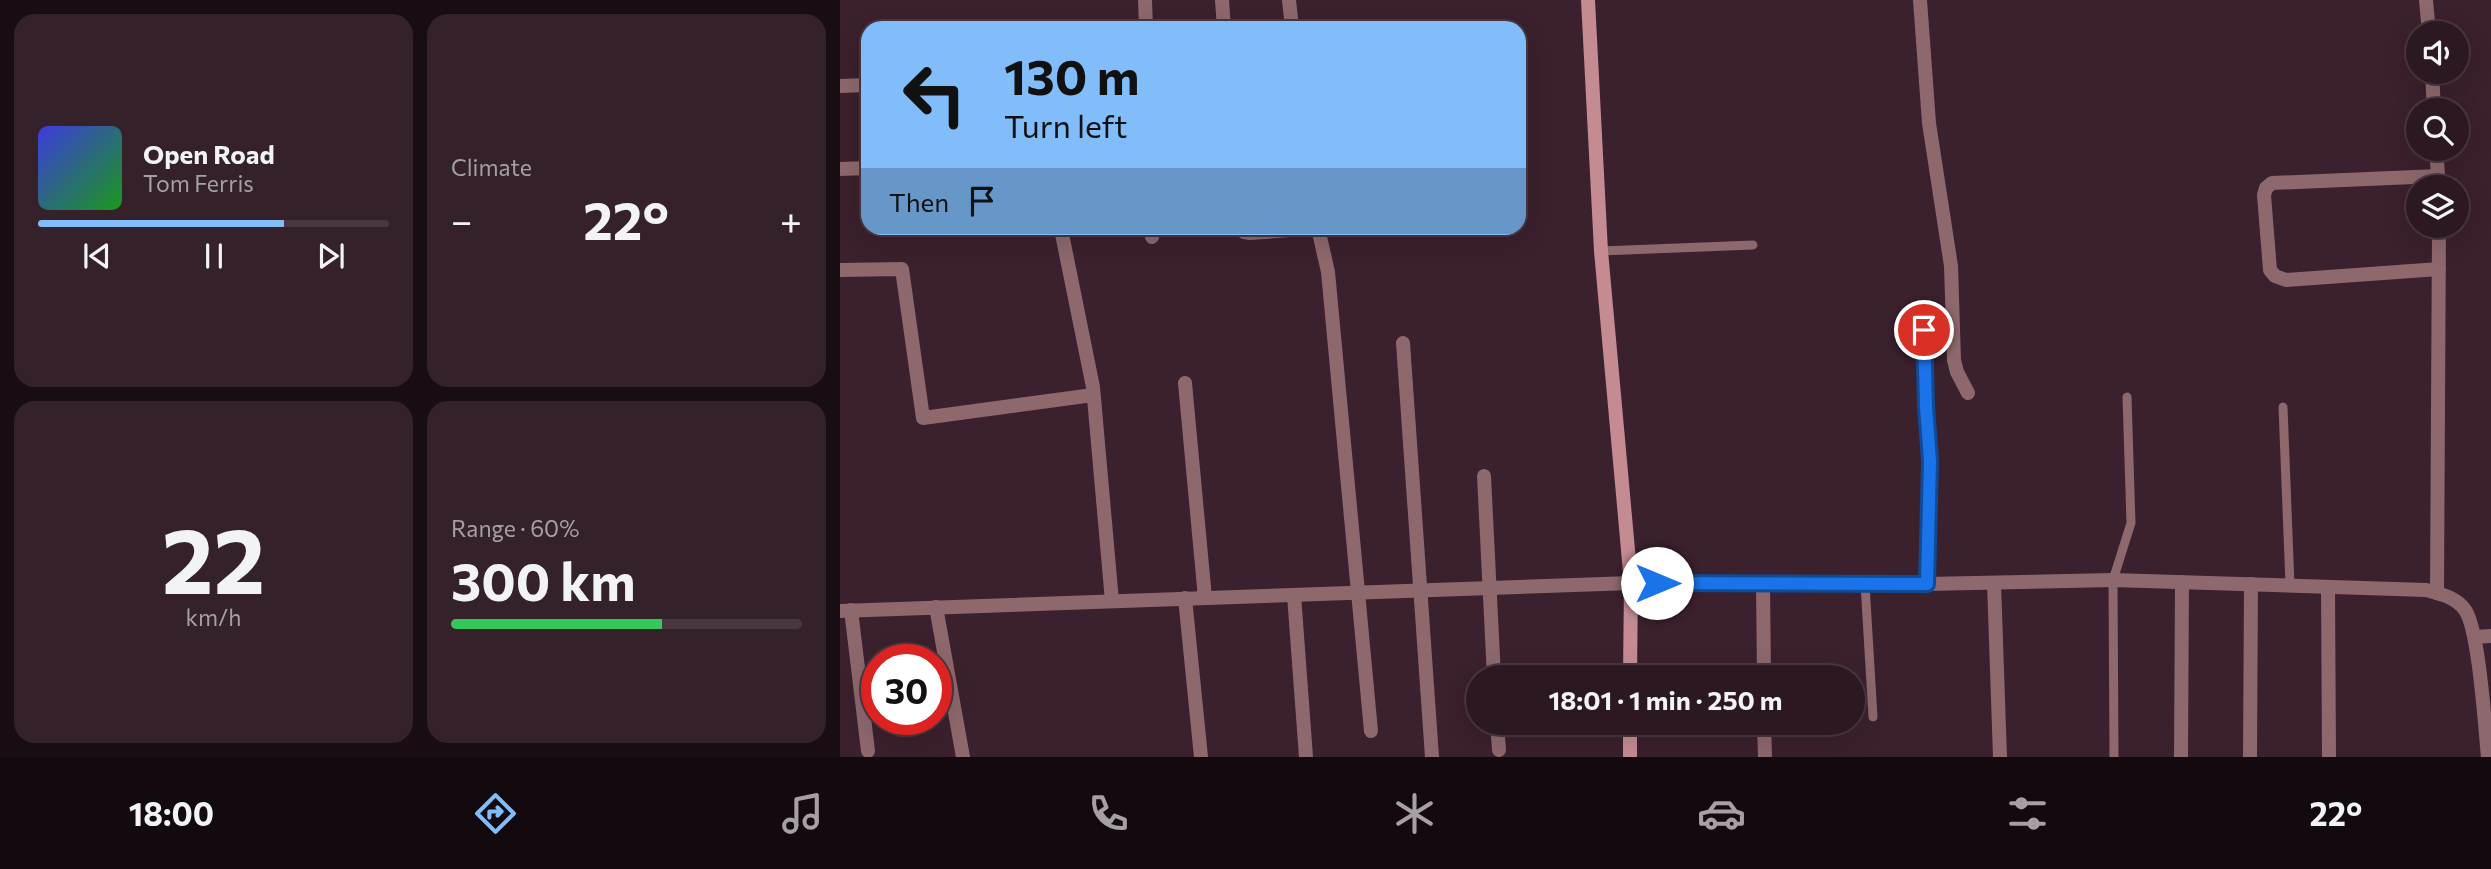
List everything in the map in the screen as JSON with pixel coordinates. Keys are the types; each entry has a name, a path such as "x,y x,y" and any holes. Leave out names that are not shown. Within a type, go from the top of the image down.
{"main road":[{"path":"1588,0 1601,251 1631,583 1630,665"},
{"path":"1630,735 1630,757"}],"street":[{"path":"1145,0 1146,21"},
{"path":"1222,0 1224,21"},
{"path":"1289,0 1291,21"},
{"path":"1920,0 1929,123 1951,265 1954,360 1956,372 1968,393"},
{"path":"2426,0 2427,21"},
{"path":"840,86 861,85"},
{"path":"840,169 861,168"},
{"path":"2406,182 2272,183 2266,188 2264,195 2270,270 2275,276 2286,280 2439,269"},
{"path":"1062,235 1093,395 1112,601"},
{"path":"1320,235 1328,272 1371,731"},
{"path":"2437,593 2439,238"},
{"path":"840,270 902,269 923,418 1093,395"},
{"path":"1924,330 1930,461 1927,584"},
{"path":"1402,343 1432,757"},
{"path":"1185,383 1205,598"},
{"path":"1484,476 1493,665"},
{"path":"867,751 845,610 1631,583 1927,584 2113,580 2426,590 2450,597 2466,610 2475,637 2488,757"},
{"path":"2181,757 2182,582"},
{"path":"1763,583 1764,665"},
{"path":"1994,583 2000,757"},
{"path":"2250,757 2251,584"},
{"path":"2328,587 2329,757"},
{"path":"1294,595 1306,757"},
{"path":"1185,598 1201,757"},
{"path":"936,607 963,757"},
{"path":"2475,637 2491,636"},
{"path":"1498,735 1499,750"},
{"path":"1764,735 1765,757"}],"lane":[{"path":"1601,251 1754,245"},
{"path":"2114,757 2113,580 2132,523 2127,397"},
{"path":"2283,407 2290,585"},
{"path":"1865,584 1872,717"}],"route":[{"path":"1657,583 1927,584 1930,461 1924,330"}]}
